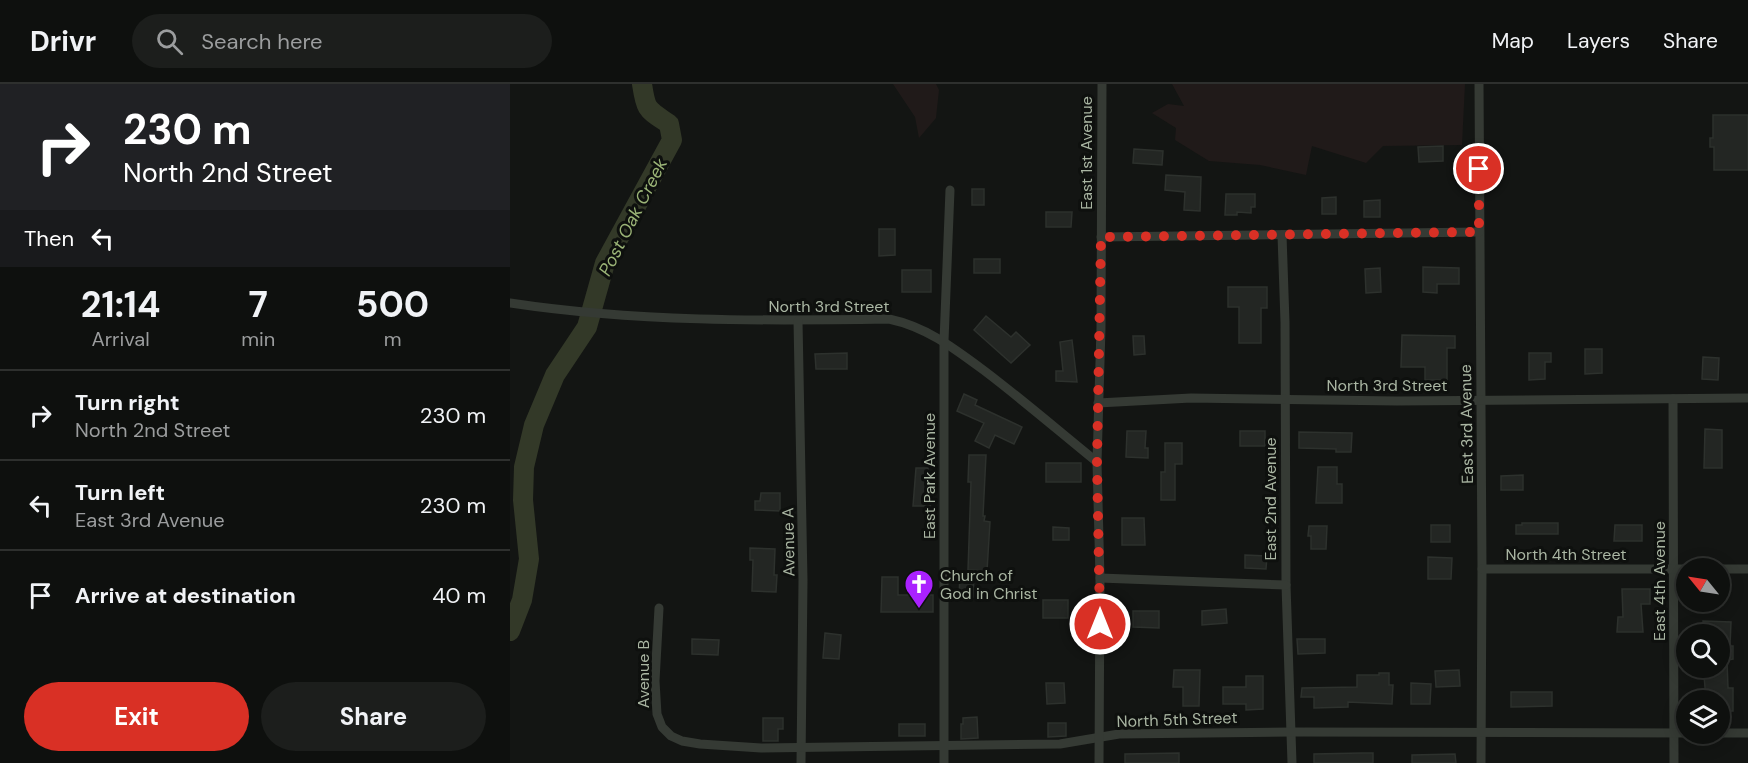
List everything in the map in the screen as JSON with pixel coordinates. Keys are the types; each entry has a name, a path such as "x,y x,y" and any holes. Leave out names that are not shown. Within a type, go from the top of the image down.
{"street":[{"name":"East 1st Avenue","path":"1099,763 1100,578 1097,462 1102,84"},
{"name":"East 3rd Avenue","path":"1479,84 1481,763"},
{"name":"East Park Avenue","path":"944,763 944,341 950,190"},
{"path":"1101,237 1479,232"},
{"name":"East 2nd Avenue","path":"1282,235 1288,693 1292,763"},
{"name":"North 3rd Street","path":"510,303 713,320 889,319 907,323 944,341 1007,388 1097,462"},
{"name":"Avenue A","path":"798,321 803,580 801,763"},
{"name":"North 3rd Street","path":"1098,403 1191,398 1481,400 1748,398"},
{"name":"East 4th Avenue","path":"1673,399 1676,733 1674,763"},
{"name":"North 4th Street","path":"1482,569 1674,569"},
{"path":"1730,569 1748,569"},
{"path":"1100,578 1286,585"},
{"name":"Avenue B","path":"659,608 655,681 657,714 662,726 671,736"},
{"name":"North 5th Street","path":"671,736 682,741 700,744 801,747 1060,744 1119,734 1676,733"},
{"path":"1730,733 1748,733"}],"shaded area":[{"path":"893,84 936,84 939,90 936,118 919,138 915,117"},
{"path":"1172,84 1465,84 1462,145 1383,146 1366,163 1312,146 1306,175 1260,165 1209,161 1175,140 1176,128 1152,113 1168,104 1184,106"}],"building":[{"path":"1713,115 1748,115 1748,170 1714,170 1714,147 1710,147 1710,138 1713,138"},
{"path":"1443,146 1443,161 1419,162 1418,147"},
{"path":"1134,149 1163,151 1162,165 1133,163"},
{"path":"1166,175 1201,177 1200,211 1184,210 1185,192 1165,190"},
{"path":"972,189 984,189 984,205 972,205"},
{"path":"1226,194 1255,194 1255,207 1251,207 1251,213 1237,212 1237,215 1225,215"},
{"path":"1336,197 1336,214 1322,214 1322,198"},
{"path":"1380,200 1380,217 1364,217 1364,201"},
{"path":"1046,212 1072,212 1071,227 1046,227"},
{"path":"879,229 895,229 895,255 879,256"},
{"path":"974,259 1000,259 1000,273 974,273"},
{"path":"1423,267 1459,268 1459,284 1437,284 1437,293 1423,292"},
{"path":"1380,268 1381,292 1366,293 1365,269"},
{"path":"902,270 931,270 931,292 902,292"},
{"path":"1228,287 1267,287 1267,308 1261,308 1261,343 1239,343 1239,307 1228,307"},
{"path":"986,316 1011,337 1016,332 1030,345 1011,363 974,330"},
{"path":"1402,335 1455,336 1455,348 1447,348 1447,380 1425,380 1425,367 1401,367"},
{"path":"1133,336 1144,336 1145,354 1134,355"},
{"path":"1072,340 1077,382 1056,381 1056,371 1063,371 1060,342"},
{"path":"1585,349 1602,349 1602,373 1585,374"},
{"path":"847,353 847,369 816,369 815,354"},
{"path":"1529,353 1551,353 1551,362 1545,362 1545,379 1529,380"},
{"path":"1703,357 1719,358 1718,380 1702,379"},
{"path":"964,394 977,400 975,405 1022,427 1014,444 995,435 989,448 975,441 984,423 957,411"},
{"path":"1705,429 1722,430 1722,468 1704,468"},
{"path":"1127,431 1146,431 1145,448 1148,448 1148,458 1126,457"},
{"path":"1240,431 1265,431 1265,446 1240,446"},
{"path":"1299,432 1352,433 1351,452 1336,452 1336,449 1299,448"},
{"path":"1165,443 1182,443 1182,464 1175,464 1175,500 1161,500 1161,472 1165,472"},
{"path":"969,455 986,455 983,516 985,516 984,521 990,522 987,571 968,570 971,482 968,482"},
{"path":"1046,463 1081,463 1081,482 1046,482"},
{"path":"1318,467 1337,467 1337,484 1342,484 1342,503 1316,503"},
{"path":"916,468 928,468 930,506 913,506"},
{"path":"1523,475 1523,490 1501,490 1501,476"},
{"path":"761,493 780,493 780,511 755,510 755,501 760,501"},
{"path":"1122,518 1144,518 1145,545 1122,545"},
{"path":"1522,523 1558,523 1558,534 1516,534 1516,525 1522,525"},
{"path":"1431,525 1450,525 1450,542 1431,542"},
{"path":"1615,525 1642,525 1642,541 1614,541"},
{"path":"1309,526 1327,526 1326,549 1311,549 1311,536 1308,536"},
{"path":"1053,527 1069,528 1069,540 1053,540"},
{"path":"750,548 775,549 776,592 752,591 753,560 750,560"},
{"path":"1245,555 1267,556 1266,569 1245,568"},
{"path":"1428,557 1452,558 1451,579 1428,579"},
{"path":"960,575 974,575 973,597 959,597"},
{"path":"882,577 898,577 898,595 933,595 933,612 881,612"},
{"path":"1622,589 1650,589 1650,604 1641,604 1643,632 1617,632 1618,617 1623,617"},
{"path":"1043,600 1068,600 1068,618 1043,618"},
{"path":"1226,609 1227,623 1202,625 1202,611"},
{"path":"1133,611 1159,611 1159,628 1133,627"},
{"path":"1703,621 1731,622 1730,646 1730,624 1703,624"},
{"path":"825,633 841,635 839,659 823,658"},
{"path":"692,639 719,640 718,655 692,654"},
{"path":"1297,639 1325,639 1325,653 1298,654"},
{"path":"1730,646 1733,646 1733,659 1730,660"},
{"path":"1174,670 1200,670 1199,706 1183,706 1183,687 1173,687"},
{"path":"1459,670 1460,686 1436,687 1435,671"},
{"path":"1379,673 1389,673 1389,685 1393,685 1392,704 1348,702 1348,707 1314,708 1314,697 1301,697 1302,688 1357,687 1357,675 1379,675"},
{"path":"1246,676 1263,676 1263,709 1246,710 1246,704 1223,704 1223,687 1246,687"},
{"path":"1704,678 1728,678 1728,688 1733,688 1733,711 1730,711 1730,690 1705,690"},
{"path":"1046,683 1064,683 1065,703 1047,704"},
{"path":"1411,683 1431,684 1430,704 1411,704"},
{"path":"1511,692 1552,692 1552,706 1511,707"},
{"path":"977,717 978,738 961,739 963,718"},
{"path":"763,718 783,718 783,729 778,729 778,741 763,741"},
{"path":"1048,723 1066,723 1066,736 1048,737"},
{"path":"899,724 925,724 925,736 899,736"},
{"path":"1179,753 1179,763 1125,763 1125,754"},
{"path":"1373,753 1373,763 1314,763 1314,754"},
{"path":"1455,754 1456,763 1412,763 1412,755"}],"waterway":[{"name":"Post Oak Creek","path":"510,631 522,600 529,559 523,500 524,467 534,425 555,375 587,327 605,263 672,140 669,124 646,105 642,84"}],"place":[{"name":"Church of God in Christ","path":"919,610"}],"route":[{"path":"1100,624 1097,462 1101,237 1479,232 1479,169"}]}
